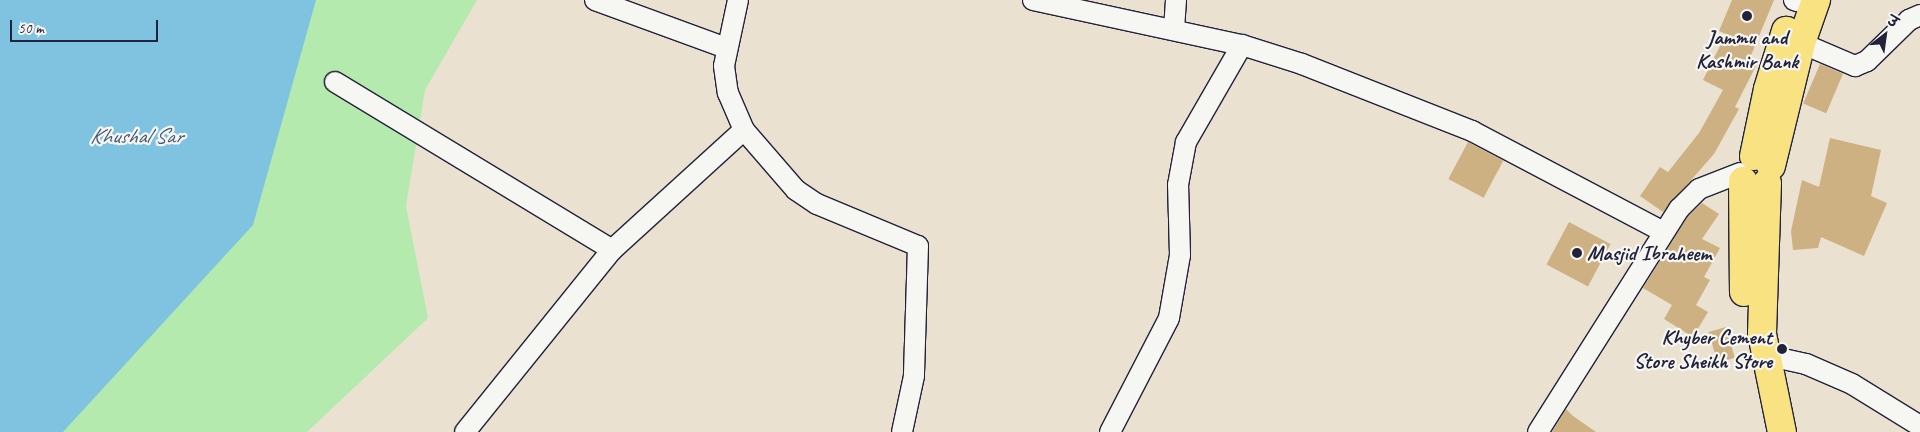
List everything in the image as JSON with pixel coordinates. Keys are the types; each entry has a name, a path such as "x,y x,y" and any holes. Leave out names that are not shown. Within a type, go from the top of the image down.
{"highway":[{"path":"1755,172 1801,43 1801,0"},
{"path":"1782,432 1763,344 1755,172 1768,89 1801,0"}],"street":[{"path":"594,0 726,48"},
{"path":"738,0 726,48 728,93 744,130 796,190 817,204 918,246 914,376 902,432"},
{"path":"1033,0 1242,44 1436,115 1514,152 1662,231"},
{"path":"1174,29 1176,0"},
{"path":"1801,43 1855,66 1867,61 1910,20 1920,15"},
{"path":"1110,432 1169,318 1180,255 1178,185 1186,142 1242,44"},
{"path":"335,82 612,250"},
{"path":"465,432 612,250 744,130"},
{"path":"1538,432 1662,231 1699,189 1755,172"},
{"path":"1763,344 1852,384 1920,426"}],"green space":[{"path":"0,0 477,0 425,90 406,206 428,318 307,432 0,432"}],"water":[{"name":"Khushal Sar","path":"0,0 316,0 253,225 63,432 0,432"}],"building":[{"path":"1732,0 1774,0 1750,58 1758,62 1735,107 1739,109 1714,154 1663,212 1640,196 1660,167 1668,172 1699,133 1723,90 1703,80 1726,34 1719,31"},
{"path":"1820,64 1843,74 1826,113 1803,104"},
{"path":"1830,138 1881,150 1871,196 1887,203 1864,256 1821,237 1818,248 1793,250 1791,231 1802,180 1819,187"},
{"path":"1468,142 1503,161 1484,198 1448,179"},
{"path":"1702,203 1719,214 1702,239 1720,248 1704,277 1710,280 1696,305 1708,312 1693,337 1664,319 1672,305 1643,288 1688,216"},
{"name":"Masjid Ibraheem","path":"1569,222 1610,244 1588,286 1546,264"},
{"path":"1726,327 1735,358 1718,363 1709,332"},
{"path":"1566,409 1573,416 1596,432 1552,432"}],"place":[{"name":"Jammu and Kashmir Bank","path":"1747,16"},
{"name":"Masjid Ibraheem","path":"1577,253"},
{"name":"Khyber Cement Store Sheikh Store","path":"1782,349"}]}
